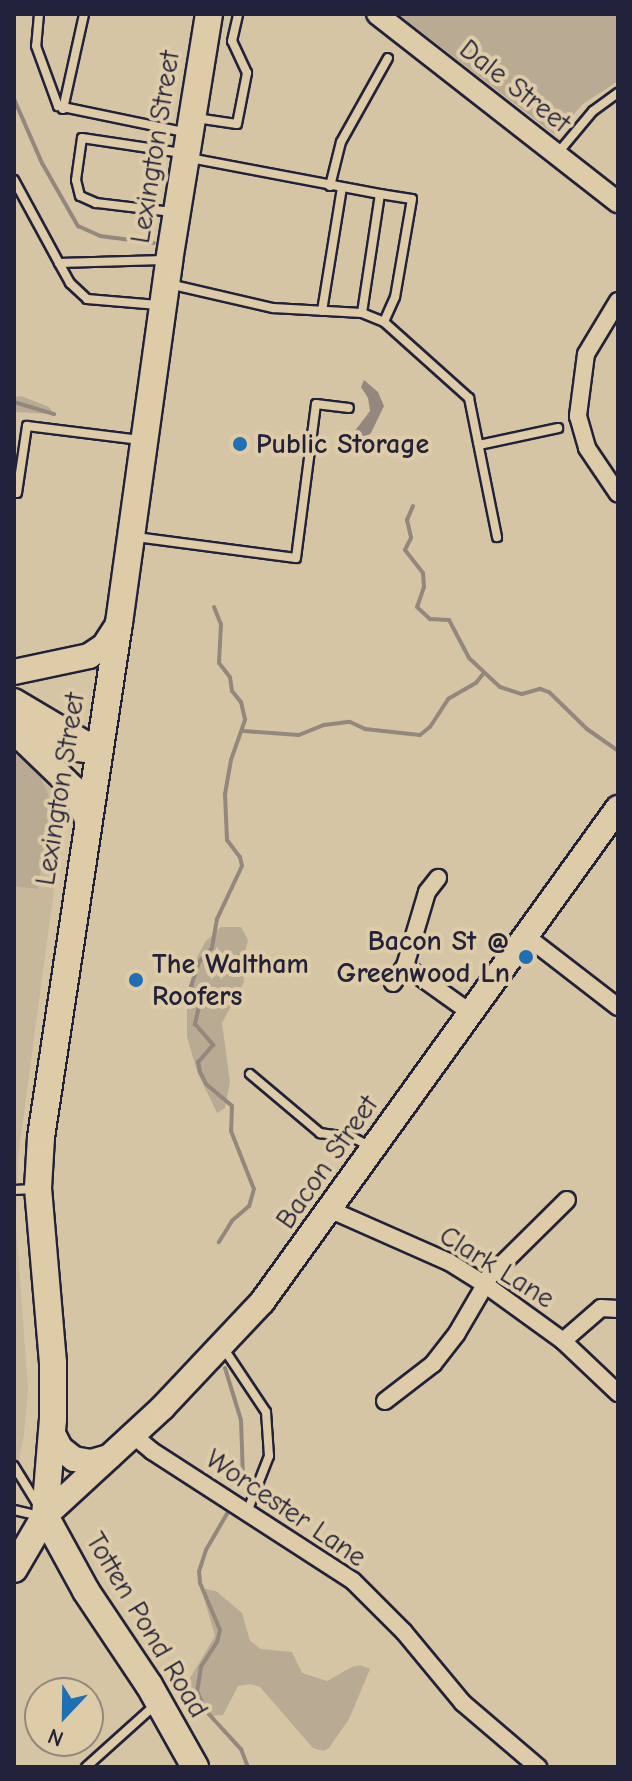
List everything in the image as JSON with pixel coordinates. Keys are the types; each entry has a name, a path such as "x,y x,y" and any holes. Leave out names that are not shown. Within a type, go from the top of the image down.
{"main road":[{"name":"Lexington Street","path":"14,1569 45,1516 52,1432 53,1363 26,1189 41,1137 119,623 176,212 209,14"},
{"path":"14,672 89,656 104,646 119,623"},
{"path":"14,701 98,751"},
{"path":"14,712 61,747 80,752 98,751"},
{"path":"14,731 73,788 87,819"},
{"name":"Bacon Street","path":"45,1516 133,1435 262,1302 618,808"},
{"path":"52,1432 60,1448 74,1459 91,1462 109,1457"},
{"name":"Totten Pond Road","path":"45,1516 90,1599 159,1702 195,1767"}],"street":[{"name":"Dale Street","path":"377,14 618,202"},
{"path":"618,301 586,354 578,416 587,448 618,494"},
{"path":"393,983 405,966 427,892 438,878"},
{"path":"526,936 618,1007"},
{"path":"405,966 471,1013"},
{"path":"385,1401 433,1364 457,1333 484,1284 567,1200"},
{"name":"Clark Lane","path":"331,1210 449,1262 484,1284 563,1341 618,1393"},
{"path":"563,1341 601,1308 618,1309"},
{"name":"Worcester Lane","path":"133,1435 152,1451 353,1581 404,1632 463,1703 538,1767"}],"lane":[{"path":"39,14 36,46 54,101 63,109 188,140 330,186 412,199 395,297 384,322"},
{"path":"63,109 84,14"},
{"path":"176,212 84,199 76,187 82,138 156,149 237,124 247,73 232,41 238,14"},
{"path":"330,186 341,142 388,58"},
{"path":"557,154 593,111 618,93"},
{"path":"147,209 156,149"},
{"path":"14,180 74,288 87,299 166,284"},
{"path":"322,311 342,188"},
{"path":"362,313 380,194"},
{"path":"59,263 74,260 234,302 362,313 384,322 466,393 497,537"},
{"path":"131,536 296,558 316,404 349,408"},
{"path":"17,493 27,426 144,440"},
{"path":"479,445 558,428"},
{"path":"250,1074 320,1133 354,1138 373,1149"},
{"path":"222,1346 266,1412 269,1456 247,1512"},
{"path":"14,1466 45,1516"},
{"path":"14,1510 45,1516"},
{"path":"86,1767 159,1702"}],"shaded area":[{"path":"398,14 618,14 618,81 583,104 555,135"},
{"path":"364,380 378,392 384,406 371,433 358,442 354,441 354,432 370,411 368,398 361,387"},
{"path":"21,396 49,407 54,414 14,412 14,397"},
{"path":"14,748 51,784 61,800 64,815 18,1158 16,1224 28,1389 24,1434 14,1486"},
{"path":"14,752 40,776 48,794 50,812 38,889 14,886"},
{"path":"221,927 241,927 248,940 242,964 244,982 222,1023 230,1082 225,1108 217,1113 197,1071 187,1037 187,997 195,962 205,942"},
{"path":"201,1588 216,1591 242,1613 250,1641 261,1649 292,1652 302,1673 327,1681 352,1667 360,1665 370,1669 349,1719 329,1748 323,1751 313,1748 260,1687 250,1684 238,1686 223,1715 211,1716 193,1704 183,1690 215,1636"}],"waterway":[{"path":"14,99 42,163 78,226 100,236 154,243"},
{"path":"14,402 54,414"},
{"path":"413,506 407,520 411,538 405,550 423,573 424,587 417,607 430,619 449,620 469,658 500,687 522,694 540,689 549,692 587,729 618,751"},
{"path":"214,607 221,624 219,663 230,677 232,691 241,702 245,720 231,760 225,794 227,840 240,857 242,866 217,919 212,948 199,962 191,986 200,1002 195,1024 213,1045 198,1062 200,1072 206,1084 232,1106 231,1131 254,1189 249,1206 232,1221 219,1242"},
{"path":"244,731 299,735 324,725 350,722 365,729 420,735 430,727 448,699 476,683 483,674"},
{"path":"225,1368 241,1420 243,1478"},
{"path":"228,1512 206,1550 199,1571 200,1583 220,1630 217,1642 201,1667 197,1691 206,1711 241,1749 248,1767"}],"place":[{"name":"Public Storage","path":"240,444"},
{"name":"Bacon St @ Greenwood Ln","path":"526,957"},
{"name":"The Waltham Roofers","path":"136,980"}]}
